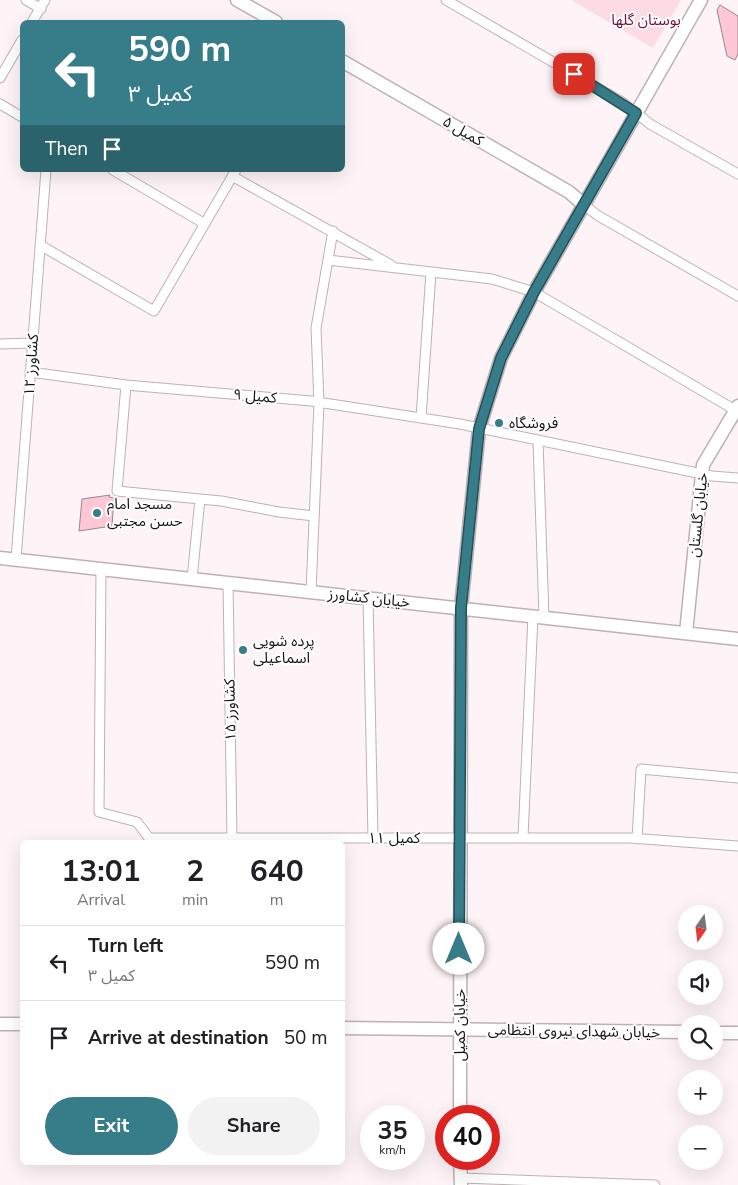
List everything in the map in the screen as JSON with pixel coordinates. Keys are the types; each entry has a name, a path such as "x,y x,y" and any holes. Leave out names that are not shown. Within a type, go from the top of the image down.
{"street":[{"path":"26,0 40,9"},
{"path":"33,20 46,0"},
{"path":"237,0 272,20"},
{"path":"446,0 622,102 650,124 738,174"},
{"name":"خیابان کمیل","path":"460,1105 459,838 461,608 479,429 501,358 534,292 701,0"},
{"path":"0,78 20,43"},
{"name":"کمیل ۵","path":"345,63 569,192 583,204"},
{"path":"0,104 20,116"},
{"name":"کشاورز ۱۲","path":"16,559 46,172"},
{"path":"117,172 205,224"},
{"path":"40,245 154,311 234,173 395,268"},
{"path":"583,204 597,215 738,296"},
{"path":"310,592 319,402 316,328 333,231"},
{"path":"328,260 492,279 534,292 737,408"},
{"path":"421,418 431,272"},
{"path":"0,344 32,343"},
{"name":"کمیل ۹","path":"30,372 126,385 319,402 421,418 702,473 738,478"},
{"path":"126,385 117,491 200,499 314,516"},
{"name":"خیابان گلستان","path":"686,633 703,465 737,408"},
{"path":"523,837 538,617 538,441"},
{"path":"192,579 200,499"},
{"name":"خیابان کشاورز","path":"0,558 738,639"},
{"name":"کمیل ۱۱","path":"101,569 99,812 137,822 148,838 523,837 637,839 738,846"},
{"name":"کشاورز ۱۵","path":"228,583 232,838"},
{"path":"368,598 373,838"},
{"path":"637,839 641,769 738,778"},
{"path":"0,1024 20,1024"},
{"name":"خیابان شهدای نیروی انتظامی","path":"345,1028 678,1032"},
{"path":"723,1033 738,1033"},
{"path":"461,1181 651,1184"}],"green space":[{"name":"بوستان گلها","path":"571,0 681,0 653,48"}],"building":[{"path":"720,5 738,16 738,54 735,60 727,56 717,10"},
{"path":"110,495 109,497 114,498 112,526 79,531 82,499"}],"place":[{"name":"فروشگاه","path":"499,423"},
{"name":"مسجد امام حسن مجتبی","path":"97,513"},
{"name":"پرده شویی اسماعیلی","path":"243,650"}],"route":[{"path":"459,949 461,608 479,429 501,358 534,292 636,113 622,102 574,74"}]}
